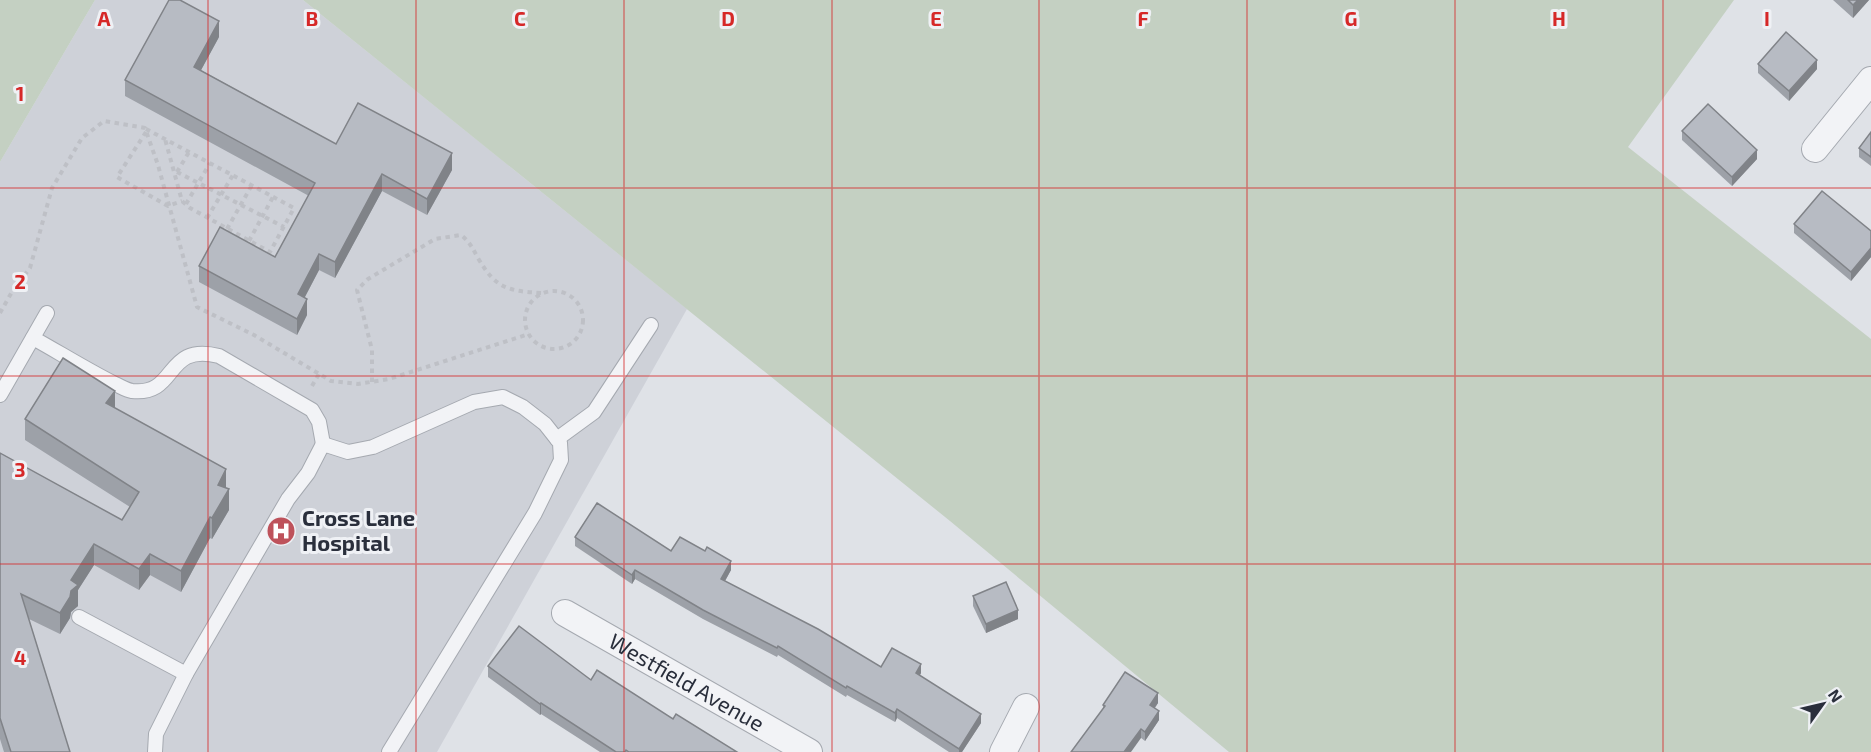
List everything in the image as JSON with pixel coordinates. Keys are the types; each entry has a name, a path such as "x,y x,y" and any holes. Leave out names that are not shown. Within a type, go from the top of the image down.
{"street":[{"path":"1815,149 1871,80"},
{"name":"Westfield Avenue","path":"565,612 809,752"},
{"path":"1003,752 1026,707"}],"lane":[{"path":"0,395 47,313"},
{"path":"557,439 594,412 651,325"},
{"path":"33,338 130,391 153,390 165,380 177,362 186,356 204,352 219,356 312,410 319,422 323,444 308,473 288,499 186,674 156,734 155,752"},
{"path":"323,444 348,452 373,447 474,402 503,397 523,406 545,424 560,443 561,460 535,513 389,752"},
{"path":"79,617 186,674"}],"path":[{"path":"0,313 13,290 30,268 52,188 82,138 104,121 145,130 165,139 294,208 270,252 184,203 165,139"},
{"path":"145,130 158,165 197,306 254,335 331,381 358,384 389,380 529,334"},
{"path":"145,130 117,177 168,206 184,203 210,163"},
{"path":"176,174 189,152"},
{"path":"176,174 221,194 284,227"},
{"path":"207,218 233,175"},
{"path":"227,228 252,185"},
{"path":"249,241 273,197"},
{"path":"372,382 372,350 357,290 368,279 435,239 461,235 470,242 492,279 502,286 523,292 561,291 570,295 582,309 584,319 578,337 571,344 562,348 543,347 529,334 525,315 534,299 542,293"}],"shaded area":[{"name":"Cross Lane Hospital","path":"95,0 303,0 687,309 437,752 0,752 0,162"}],"green space":[{"path":"0,0 95,0 0,162"},
{"path":"303,0 1734,0 1628,147 1871,339 1871,752 1229,752 950,521"}],"building":[{"path":"169,0 180,0 219,21 194,67 336,144 358,103 452,153 427,199 382,174 335,262 319,254 298,294 307,299 297,319 199,266 220,227 275,257 315,183 125,80"},
{"path":"1848,0 1858,0 1853,5"},
{"path":"1786,32 1817,60 1789,91 1758,64"},
{"path":"1708,104 1757,150 1732,177 1682,131"},
{"path":"1871,132 1871,157 1859,148"},
{"path":"1822,191 1871,231 1871,248 1851,272 1794,224"},
{"path":"63,358 115,391 106,403 226,469 218,485 229,489 212,518 210,517 181,571 150,554 139,569 94,544 71,580 78,585 71,591 60,613 21,594 70,752 11,752 0,718 0,453 122,520 139,492 25,419"},
{"path":"597,503 671,551 680,537 705,551 707,547 731,561 721,579 818,629 881,667 892,648 921,664 916,673 981,714 959,749 897,709 895,713 847,686 846,688 778,646 777,648 703,610 635,570 632,575 575,537"},
{"path":"1006,582 1018,610 986,624 973,596"},
{"path":"519,626 591,680 597,670 673,719 676,714 737,752 629,752 626,750 616,752 540,704 488,666"},
{"path":"1125,672 1158,693 1150,705 1159,711 1145,732 1141,729 1124,752 1071,752 1105,706 1103,705"}],"place":[{"name":"Cross Lane Hospital","path":"281,531"}]}
